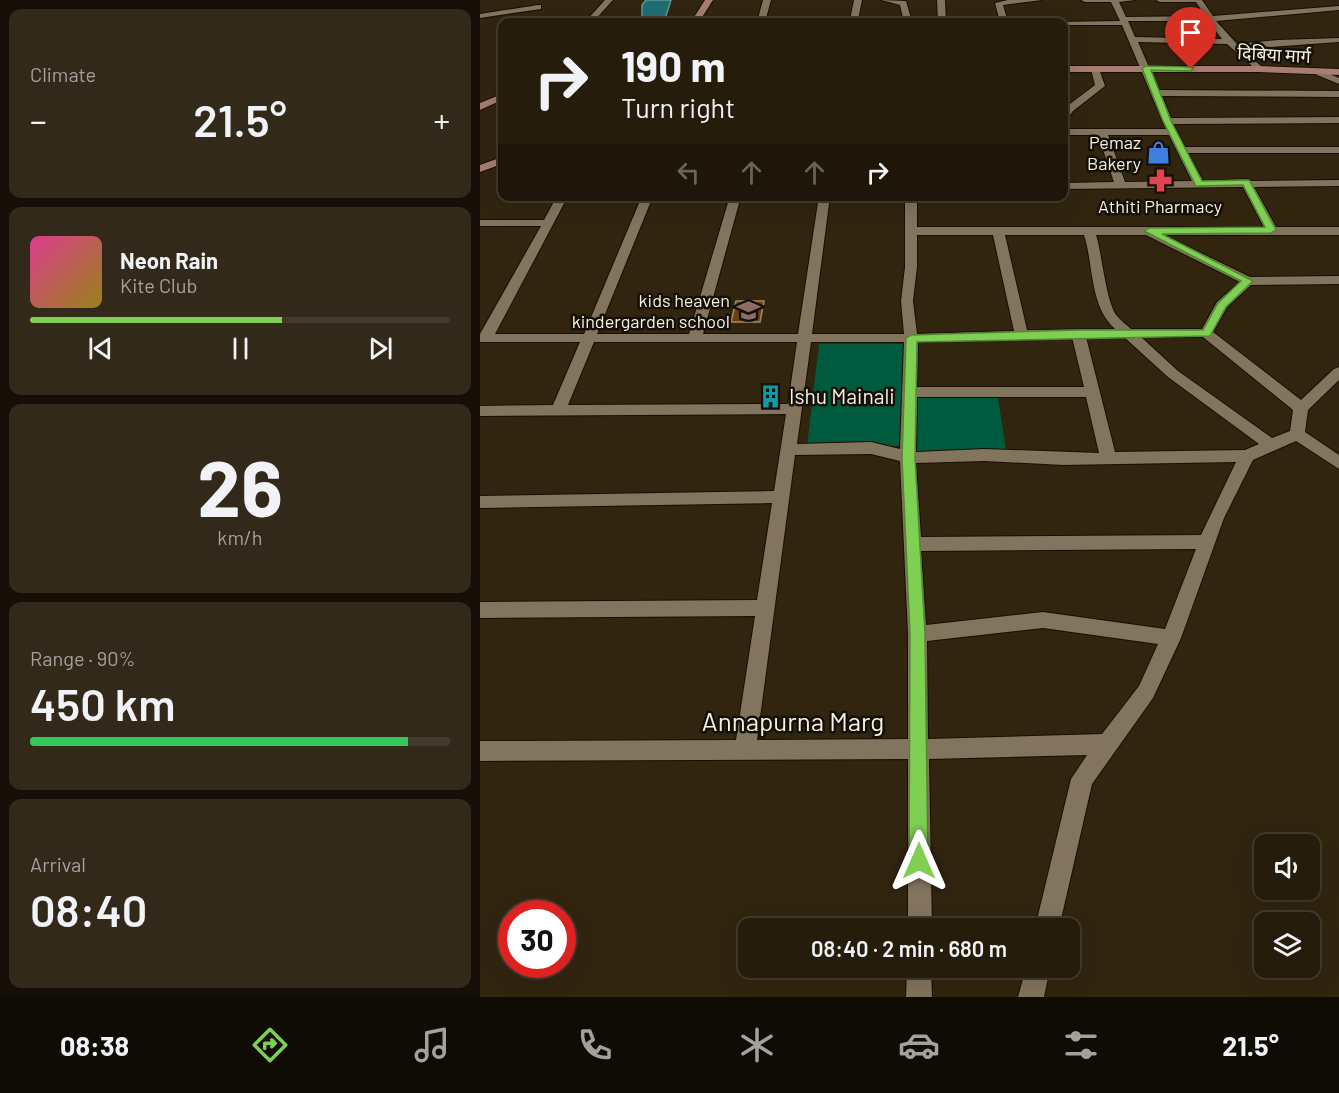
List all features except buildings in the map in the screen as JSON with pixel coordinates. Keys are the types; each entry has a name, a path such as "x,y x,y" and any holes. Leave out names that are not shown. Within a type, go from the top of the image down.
{"main road":[{"path":"698,18 709,0"},
{"name":"दिबिया मार्ग","path":"1068,69 1259,69 1339,72"},
{"path":"480,106 498,99"},
{"path":"480,169 498,164"}],"street":[{"path":"593,18 609,0"},
{"path":"762,18 767,0"},
{"path":"854,18 858,0"},
{"path":"885,0 903,3 907,18"},
{"path":"941,0 942,18"},
{"path":"1003,18 999,3 1012,0 1038,0"},
{"path":"1085,0 1131,0"},
{"path":"1114,0 1146,68 1154,93 1199,184"},
{"path":"1160,0 1198,0 1231,44 1259,69"},
{"path":"1325,0 1339,7"},
{"path":"1269,6 1279,12"},
{"path":"480,16 538,7"},
{"path":"1068,23 1212,18 1339,7"},
{"path":"480,23 491,24"},
{"path":"1132,39 1231,44 1339,40"},
{"path":"1068,111 1100,86 1095,69"},
{"path":"1320,73 1339,81"},
{"path":"1154,93 1339,94"},
{"path":"1167,121 1339,120"},
{"path":"1068,132 1173,132"},
{"path":"1102,133 1121,186"},
{"path":"1182,150 1339,150"},
{"path":"1068,186 1246,182 1339,183"},
{"path":"1246,182 1271,230"},
{"path":"483,338 560,201"},
{"path":"559,410 646,201"},
{"path":"695,337 735,201"},
{"path":"745,749 824,201"},
{"path":"911,201 908,301 911,393 908,458 918,634 920,918"},
{"path":"480,223 549,223"},
{"path":"1089,230 1095,250 1094,261 1109,316 1125,333 1173,374 1272,446"},
{"path":"911,231 1339,231"},
{"path":"998,231 1022,336"},
{"path":"1149,231 1248,281 1339,280"},
{"path":"1206,333 1222,305 1248,281"},
{"path":"483,338 911,338 1078,333 1206,333 1301,408"},
{"path":"1078,333 1108,458"},
{"path":"1297,434 1301,408 1339,372"},
{"path":"911,393 1092,392"},
{"path":"480,411 794,409"},
{"path":"788,450 871,448 890,451 908,458 984,455 1063,459 1247,456 1297,434"},
{"path":"1297,434 1339,463"},
{"path":"1049,918 1082,779 1146,692 1171,638 1216,518 1247,456"},
{"path":"480,502 781,497"},
{"path":"914,544 1208,542"},
{"path":"480,610 765,608"},
{"path":"918,634 1043,620 1171,638"},
{"name":"Annapurna Marg","path":"480,751 918,748 1106,744"},
{"path":"919,978 919,997"},
{"path":"1031,997 1036,978"}],"green space":[{"path":"819,344 907,344 906,446 807,446"},
{"path":"997,391 1006,450 911,456 911,392"}],"water":[{"path":"646,0 671,0 665,18 642,18 642,5"}],"place":[{"name":"Pemaz Bakery","path":"1159,153"},
{"name":"Athiti Pharmacy","path":"1160,181"},
{"name":"kids heaven kindergarden school","path":"748,311"},
{"name":"Ishu Mainali","path":"771,397"}],"route":[{"path":"919,861 918,634 908,458 911,338 1078,333 1206,333 1222,305 1248,281 1149,231 1271,230 1246,182 1199,184 1154,93 1146,68 1191,69"}]}
